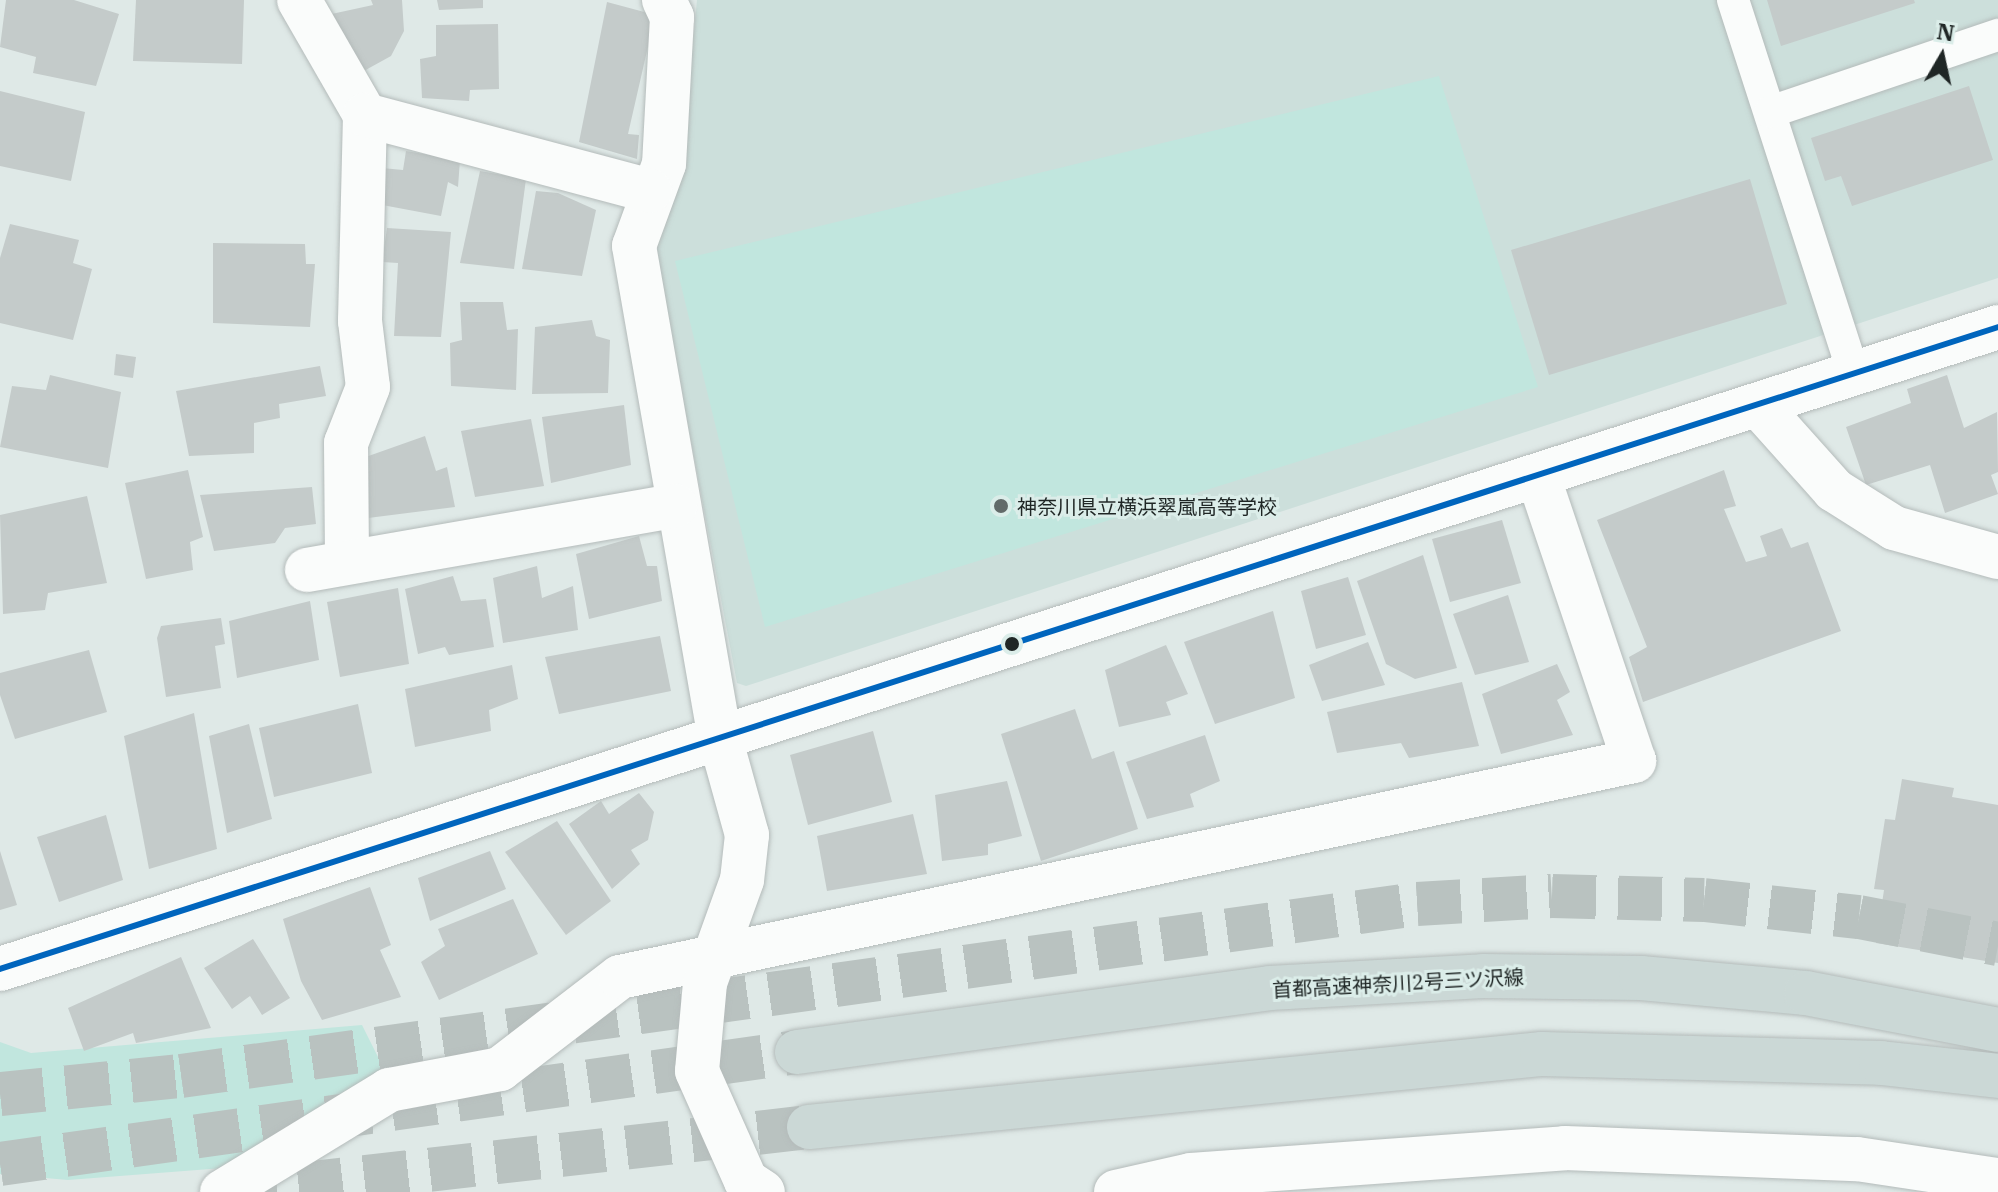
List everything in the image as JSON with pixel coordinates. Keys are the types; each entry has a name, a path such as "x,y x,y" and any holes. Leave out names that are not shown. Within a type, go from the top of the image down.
{"highway":[{"name":"首都高速神奈川2号三ツ沢線","path":"797,1052 1270,988 1483,976 1641,978 1806,993 1998,1030"},
{"path":"809,1127 1542,1054 1881,1063 1998,1076"}],"street":[{"path":"299,0 365,115 360,321 368,387 346,443 327,565 675,506"},
{"path":"664,0 672,17 664,164 650,191 634,246 675,506 719,734 747,835 742,880 705,983 697,1071 746,1181 763,1192"},
{"path":"365,115 650,191"},
{"path":"0,969 719,734 1539,478 1998,327"},
{"path":"1759,406 1846,498 1894,528 1998,557"},
{"path":"222,1192 389,1090 500,1069 620,977 713,960 1634,761 1539,478"},
{"path":"1116,1192 1191,1175 1565,1148 1857,1159 1998,1180"}],"lane":[{"path":"1733,0 1854,375"},
{"path":"1770,112 1998,35"}],"shaded area":[{"name":"神奈川県立横浜翠嵐高等学校","path":"697,0 1998,0 1998,278 746,686 737,683 654,247 681,164"}],"green space":[{"path":"1439,76 1538,387 765,627 675,261"},
{"path":"362,1025 385,1071 223,1168 68,1180 0,1174 0,1042 31,1053"}],"building":[{"path":"6,0 74,0 119,14 96,86 33,73 36,57 0,47"},
{"path":"136,0 244,0 242,64 133,61"},
{"path":"371,0 402,0 404,31 391,56 362,72 327,15 373,5"},
{"path":"437,0 483,0 483,8 439,10"},
{"path":"1767,0 1914,0 1915,3 1781,46"},
{"path":"607,2 648,13 652,29 628,134 639,135 637,159 579,142"},
{"path":"498,24 499,89 470,90 469,101 422,98 420,59 436,56 436,25"},
{"path":"1969,86 1993,160 1852,206 1841,176 1825,181 1811,138"},
{"path":"0,91 85,112 71,181 0,166"},
{"path":"406,151 460,160 458,187 448,182 441,216 377,204 382,168 403,170"},
{"path":"480,171 526,179 514,269 460,263"},
{"path":"1750,179 1787,304 1549,375 1511,250"},
{"path":"536,191 558,193 596,210 582,276 522,269"},
{"path":"10,224 79,240 73,263 92,269 73,340 0,323 0,258"},
{"path":"387,228 451,232 441,337 394,336 398,263 382,262"},
{"path":"213,243 305,244 306,264 315,264 310,327 213,323"},
{"path":"460,302 503,302 507,330 518,329 516,390 451,386 450,343 462,340"},
{"path":"592,320 596,336 610,340 608,393 532,394 535,327"},
{"path":"116,354 136,357 133,378 114,375"},
{"path":"320,366 326,396 279,404 280,418 254,423 254,453 189,456 176,391"},
{"path":"50,375 121,392 108,468 0,447 12,386 46,390"},
{"path":"1947,375 1964,428 1997,412 1998,472 1991,475 1998,494 1945,513 1930,465 1866,485 1846,427 1911,403 1907,389"},
{"path":"624,405 631,465 551,483 542,417"},
{"path":"531,419 544,486 475,497 461,431"},
{"path":"425,436 436,471 447,467 455,507 368,518 360,459"},
{"path":"188,470 203,537 190,542 193,570 146,579 125,483"},
{"path":"1724,470 1736,506 1724,509 1746,562 1767,556 1760,536 1782,528 1791,548 1808,542 1841,631 1643,702 1629,657 1647,647 1597,520"},
{"path":"312,487 316,524 285,528 275,543 214,551 200,495"},
{"path":"87,496 107,583 48,593 45,610 3,614 0,515"},
{"path":"1502,520 1521,583 1450,602 1432,539"},
{"path":"639,536 647,566 657,566 662,601 589,619 576,554"},
{"path":"1423,555 1457,668 1415,679 1386,664 1357,581"},
{"path":"537,566 542,598 573,586 578,630 503,643 493,578"},
{"path":"453,576 461,601 486,599 494,647 449,655 445,647 418,654 405,589"},
{"path":"1348,577 1366,635 1316,649 1301,591"},
{"path":"398,588 409,664 340,677 327,602"},
{"path":"1508,595 1529,662 1475,675 1453,614"},
{"path":"310,601 319,660 237,678 229,621"},
{"path":"1273,611 1295,698 1215,724 1184,642"},
{"path":"221,618 225,644 215,646 221,688 166,697 157,638 161,626"},
{"path":"660,636 671,691 559,714 545,657"},
{"path":"1368,642 1385,685 1322,701 1309,665"},
{"path":"1166,645 1188,694 1166,702 1171,715 1119,727 1105,670"},
{"path":"89,650 107,712 15,739 0,695 0,673"},
{"path":"1557,664 1570,692 1557,700 1573,735 1501,754 1482,694"},
{"path":"512,665 518,699 489,710 491,731 415,747 405,689"},
{"path":"1462,682 1479,746 1409,758 1401,743 1337,753 1327,712"},
{"path":"358,704 372,773 274,797 259,728"},
{"path":"1075,709 1092,759 1114,751 1138,829 1041,861 1001,734"},
{"path":"194,713 217,849 149,869 124,736"},
{"path":"249,724 272,819 227,833 209,736"},
{"path":"873,731 892,802 808,825 790,755"},
{"path":"1205,735 1220,781 1190,794 1194,807 1147,819 1126,762"},
{"path":"1902,779 1954,788 1952,797 1998,805 1998,963 1876,943 1884,890 1874,889 1885,819 1895,820"},
{"path":"1007,781 1022,836 988,844 988,855 942,861 935,795"},
{"path":"639,793 654,812 648,840 631,850 640,864 612,889 569,824 601,801 609,814"},
{"path":"913,814 927,874 827,891 817,836"},
{"path":"106,815 123,880 59,902 37,837"},
{"path":"557,821 611,901 566,935 505,852"},
{"path":"0,851 17,905 0,910"},
{"path":"490,851 506,889 430,921 418,878"},
{"path":"370,887 391,945 380,950 401,997 322,1020 301,981 283,919"},
{"path":"513,899 538,954 439,1000 421,962 445,946 438,929"},
{"path":"253,939 290,998 262,1015 250,996 232,1009 204,968"},
{"path":"181,957 211,1028 136,1043 133,1033 84,1051 68,1008"}],"tunnel":[{"path":"0,1094 181,1076 1417,904 1552,896 1704,900 1859,917 1998,944"},
{"path":"0,1164 797,1052"},
{"path":"233,1192 809,1127"}],"transit line":[{"path":"0,969 1998,327"}],"place":[{"name":"神奈川県立横浜翠嵐高等学校","path":"1001,506"}]}
